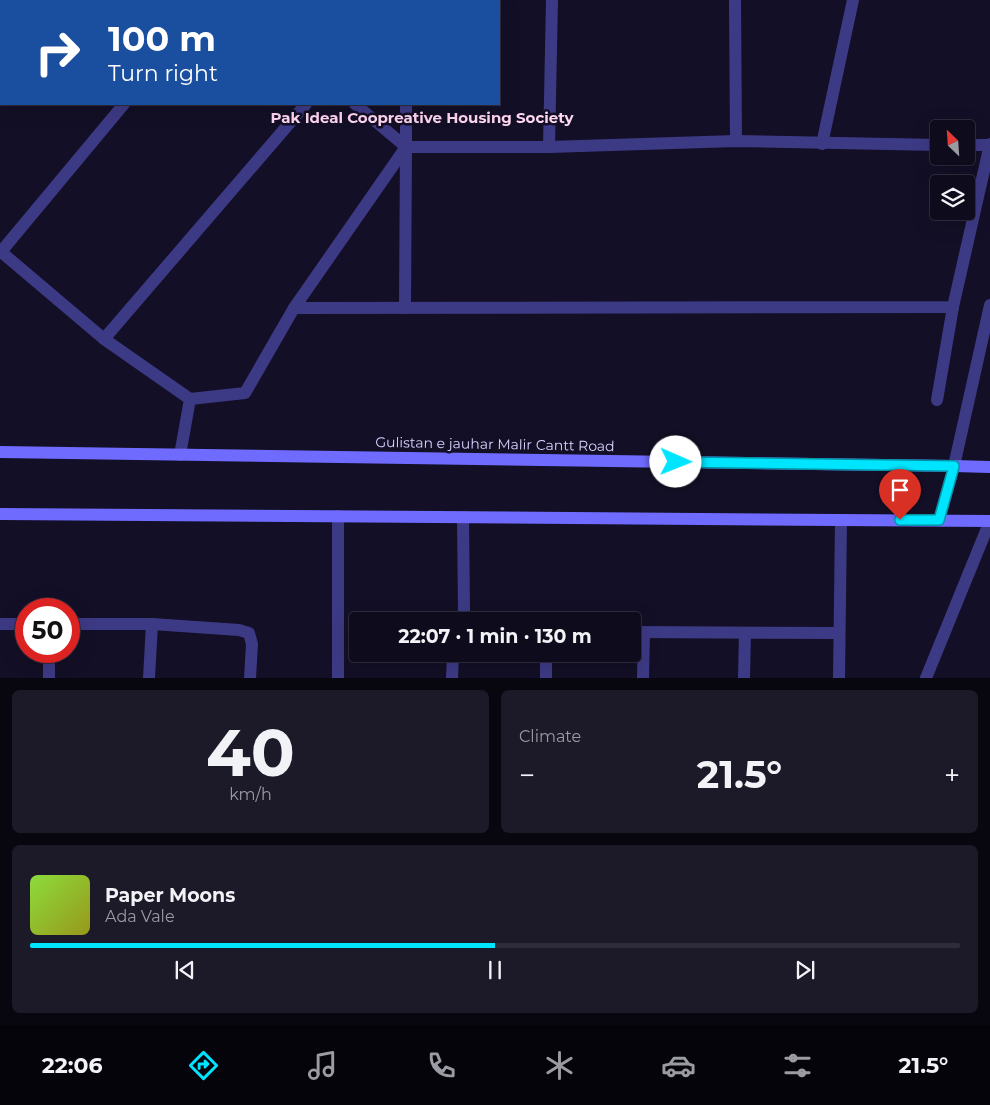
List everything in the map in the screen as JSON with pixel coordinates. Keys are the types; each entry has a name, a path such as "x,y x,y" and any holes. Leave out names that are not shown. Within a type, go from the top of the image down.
{"main road":[{"name":"Gulistan e jauhar Malir Cantt Road","path":"0,452 990,467"},
{"path":"0,514 990,520"}],"street":[{"path":"549,147 552,0"},
{"path":"735,0 736,142"},
{"path":"822,144 853,0"},
{"path":"123,105 0,252 104,339 190,399 245,393 294,308 406,147"},
{"path":"104,339 305,105"},
{"path":"356,105 406,147 549,147 736,142 930,145"},
{"path":"405,308 406,105"},
{"path":"937,400 953,307 990,145 975,145"},
{"path":"939,520 984,358 990,305"},
{"path":"294,308 953,307"},
{"path":"180,455 190,399"},
{"path":"338,516 338,678"},
{"path":"464,517 464,612"},
{"path":"839,678 841,520"},
{"path":"926,678 990,520"},
{"path":"0,624 15,624"},
{"path":"80,624 152,624 239,630 249,633 252,644 250,678"},
{"path":"149,678 152,624"},
{"path":"641,632 840,633"},
{"path":"744,678 745,633"},
{"path":"641,660 643,678"},
{"path":"452,678 453,662"},
{"path":"546,662 546,678"},
{"path":"49,678 50,663"}],"district":[{"name":"Pak Ideal Coopreative Housing Society","path":"422,117"}],"route":[{"path":"676,462 954,466 939,520 900,520"}]}
